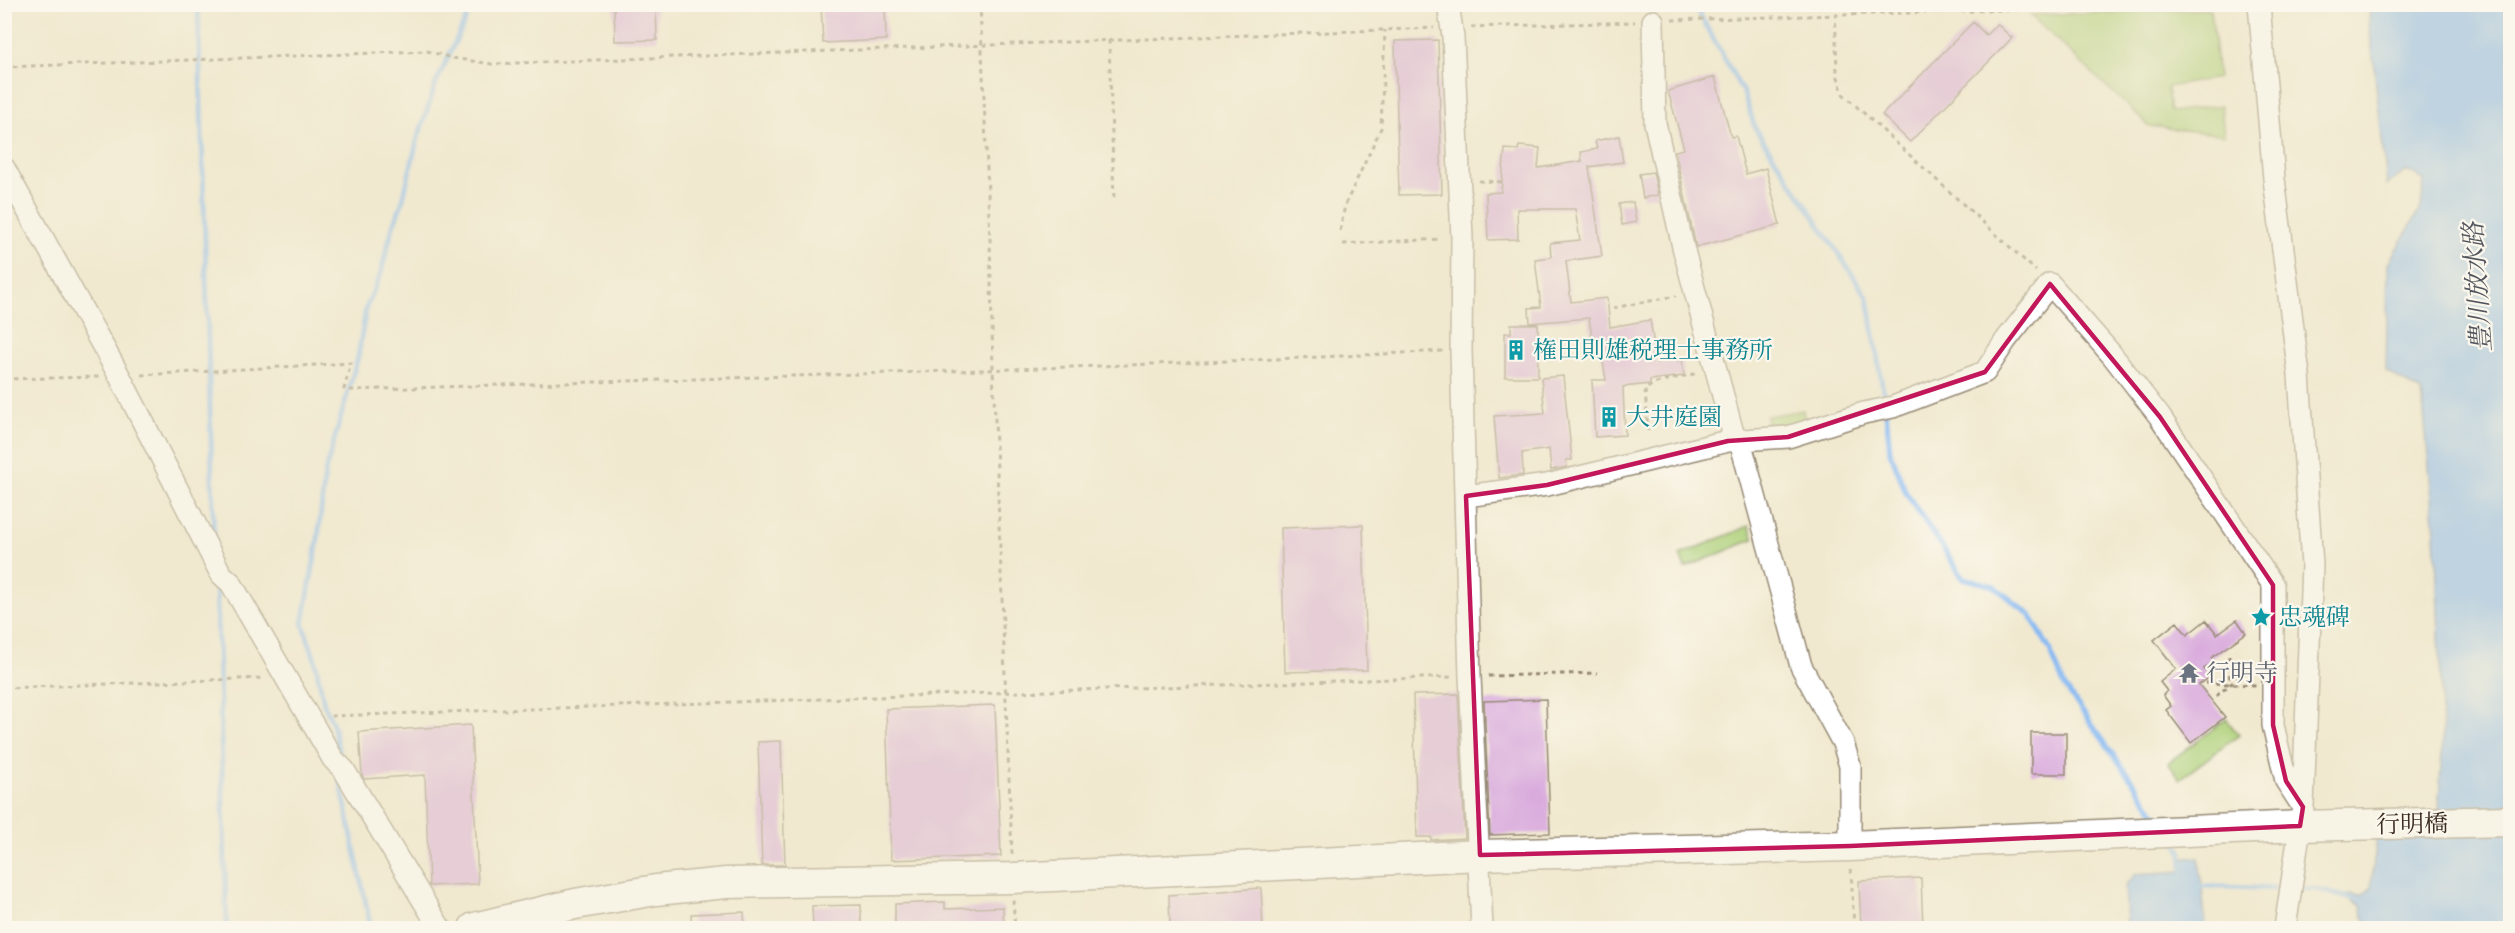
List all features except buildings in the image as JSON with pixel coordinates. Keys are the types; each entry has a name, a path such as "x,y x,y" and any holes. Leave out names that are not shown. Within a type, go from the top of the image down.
{"street":[{"path":"1448,4 1462,238 1461,350 1470,677 1482,928"},
{"path":"2259,4 2274,179 2299,375 2312,565 2306,820 2285,928"},
{"path":"1653,21 1654,123 1683,247 1733,433 1742,447 1801,666 1843,743 1848,758 1850,766 1850,846"},
{"path":"4,168 120,377 221,574 231,583 284,677 440,928"},
{"path":"1466,496 1547,485 1738,441 1788,437 1885,409 1985,372 2006,340 2050,284 2112,355 2160,417 2273,585 2273,725 2286,781 2306,820"},
{"name":"行明橋","path":"474,928 575,904 657,890 726,883 1013,878 1480,855 1850,846 2168,831 2306,820 2511,821"}],"path":[{"path":"980,4 1014,928"},
{"path":"1835,4 1837,74 1844,94 2050,284"},
{"path":"4,67 427,51 452,58 492,64 1714,17 2202,6 2208,4"},
{"path":"1340,231 1345,205 1381,128 1385,30"},
{"path":"1109,40 1114,201"},
{"path":"1459,180 1504,182"},
{"path":"1343,244 1462,238"},
{"path":"1613,308 1682,295"},
{"path":"204,371 351,363 344,389 350,390 993,368 1219,363 1461,350"},
{"path":"1648,432 1645,389 1656,383 1705,372"},
{"path":"2229,656 2230,684"},
{"path":"2216,696 2249,669"},
{"path":"334,716 1597,672"},
{"path":"4,688 284,677"},
{"path":"2206,683 2257,685 2263,680"},
{"path":"1850,846 1854,928"}],"highlighted area":[{"path":"2050,284 2160,417 2273,585 2273,725 2286,781 2303,807 2300,826 1850,846 1480,855 1466,496 1547,485 1728,441 1788,437 1985,372"}],"green space":[{"path":"2211,9 2218,78 2167,87 2170,112 2221,105 2224,135 2149,126 2030,15"},
{"path":"1803,410 1805,424 1786,429 1768,429 1766,416"},
{"path":"1749,526 1754,539 1685,568 1680,555"},
{"path":"2226,719 2239,735 2180,779 2168,763"}],"water":[{"name":"豊川放水路","path":"2370,5 2510,5 2510,408 2507,410 2508,441 2510,443 2510,928 2372,928 2363,917 2362,906 2348,899 2348,895 2361,896 2371,888 2379,819 2438,811 2443,740 2435,532 2422,392 2386,371 2388,263 2421,208 2424,180 2406,171 2387,185 2369,22"},
{"path":"2199,857 2206,928 2127,928 2125,885 2136,874 2182,871 2183,858"}],"waterway":[{"path":"198,4 214,542"},
{"path":"339,753 333,724 324,704 315,660 303,624 318,539 325,472 358,357 366,308 380,276 393,226 402,203 417,141 436,83 473,4"},
{"path":"1694,4 1744,94 1755,128 1868,298 1885,403"},
{"path":"1886,412 1890,451 1906,493 1963,578 1994,586 2030,615 2049,648 2065,687 2161,821"},
{"path":"216,579 227,928"},
{"path":"339,775 371,928"},
{"path":"2175,841 2182,852 2183,878"},
{"path":"2196,886 2285,889"},
{"path":"2295,889 2315,889 2353,899"}],"place":[{"name":"権田則雄税理士事務所","path":"1516,350"},
{"name":"大井庭園","path":"1609,417"},
{"name":"忠魂碑","path":"2261,617"},
{"name":"行明寺","path":"2189,673"}]}
